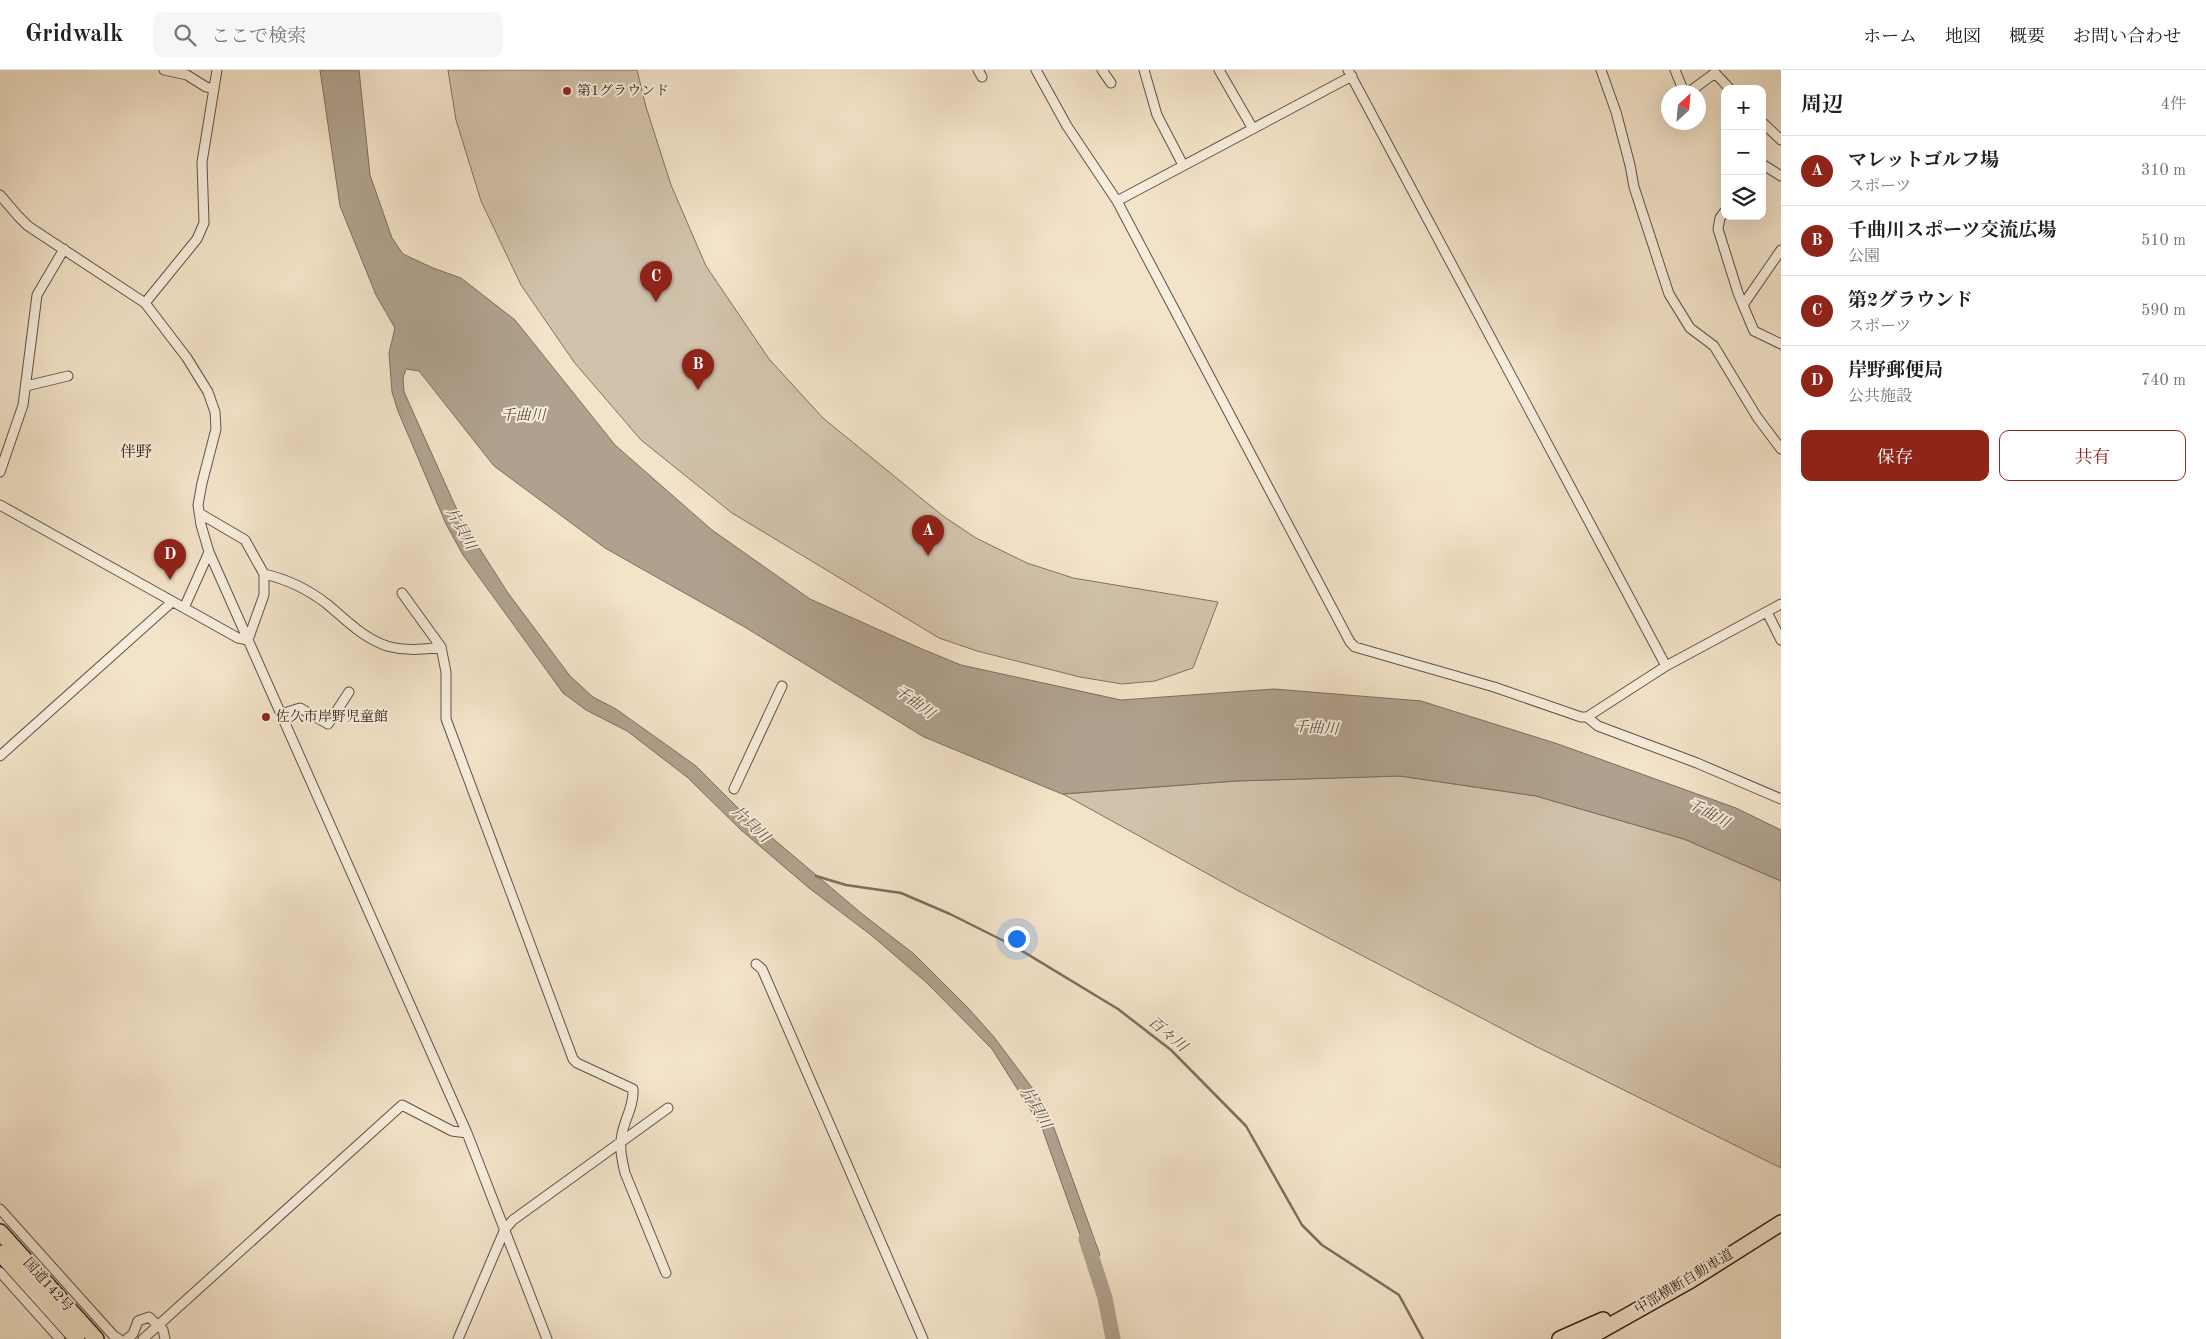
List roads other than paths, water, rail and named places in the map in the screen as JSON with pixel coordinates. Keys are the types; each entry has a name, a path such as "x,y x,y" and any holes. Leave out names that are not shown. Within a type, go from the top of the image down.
{"highway":[{"name":"中部横断自動車道","path":"1586,1339 1691,1280 1778,1224"},
{"name":"国道142号","path":"0,1232 96,1339"},
{"name":"国道142号","path":"0,1253 77,1339"},
{"path":"1560,1339 1691,1280"},
{"path":"1607,1339 1691,1280"}],"street":[{"path":"164,70 187,75 206,87 214,89"},
{"path":"145,303 197,239 203,228 202,162 216,70"},
{"path":"1036,70 1067,126 1117,201 1350,642 1360,648 1494,687 1581,717 1587,717 1666,666 1781,604"},
{"path":"1102,70 1111,82"},
{"path":"1144,70 1157,115 1183,165"},
{"path":"1219,70 1253,128"},
{"path":"1602,70 1616,112 1634,187 1669,294 1690,328 1714,346 1757,417 1781,449"},
{"path":"1675,70 1681,85"},
{"path":"1117,201 1253,128 1350,73 1666,666"},
{"path":"1698,85 1714,73 1726,85"},
{"path":"1766,126 1781,140"},
{"path":"1766,167 1781,176"},
{"path":"0,194 28,226 145,303 187,358 208,392 215,412 216,429 202,483 199,513 209,552 467,1133 548,1339"},
{"path":"1721,217 1718,229 1738,292 1754,331 1781,344"},
{"path":"0,472 20,416 26,386 37,295 64,249"},
{"path":"1743,305 1781,250"},
{"path":"26,386 68,376"},
{"path":"0,505 238,638 248,640"},
{"path":"199,513 246,540 264,574 264,594 248,640"},
{"path":"184,608 209,552"},
{"path":"264,574 279,578 325,603 352,627 372,640 396,648 413,650 441,647"},
{"path":"402,593 435,636 441,647 446,672 446,719 573,1059 577,1063 633,1089 634,1102 625,1123 620,1144 625,1173 666,1273"},
{"path":"0,756 172,602"},
{"path":"1767,612 1781,640"},
{"path":"734,789 782,686"},
{"path":"281,714 300,708 328,724 349,692"},
{"path":"1587,717 1598,726 1697,763 1781,799"},
{"path":"756,964 762,970 923,1339"},
{"path":"143,1339 402,1105 452,1131 467,1133"},
{"path":"458,1339 505,1229 515,1218 668,1108"},
{"path":"0,1209 113,1335 119,1339"},
{"path":"0,1272 60,1339"},
{"path":"127,1339 133,1334 138,1321 141,1318 149,1317 159,1325 165,1334 165,1339"}],"water":[{"name":"千曲川","path":"320,70 359,70 370,175 392,238 403,254 461,278 515,320 615,445 712,530 810,599 961,665 1121,700 1274,689 1421,701 1558,744 1736,808 1781,830 1781,881 1684,839 1536,796 1400,776 1236,781 1062,794 924,737 743,626 605,548 494,466 419,371 406,369 403,378 404,392 462,521 508,593 570,676 593,697 616,709 696,766 744,814 861,913 914,954 994,1037 1036,1093 1050,1117 1100,1255 1089,1260 1042,1128 992,1049 927,983 871,935 809,888 741,830 687,777 627,731 586,710 563,693 463,555 446,524 398,411 392,392 389,353 395,328 376,295 340,206"}],"waterway":[{"name":"百々川","path":"816,876 846,885 901,893 950,914 1014,946 1118,1009 1171,1050 1246,1126 1302,1225 1322,1245 1399,1295 1423,1339"},
{"name":"片貝川","path":"1086,1239 1105,1298 1113,1339"}],"place":[{"name":"第1グラウンド","path":"567,91"},
{"name":"第2グラウンド","path":"656,302"},
{"name":"千曲川スポーツ交流広場","path":"698,390"},
{"name":"マレットゴルフ場","path":"928,556"},
{"name":"岸野郵便局","path":"170,580"},
{"name":"佐久市岸野児童館","path":"266,717"}],"district":[{"name":"伴野","path":"136,453"}]}
